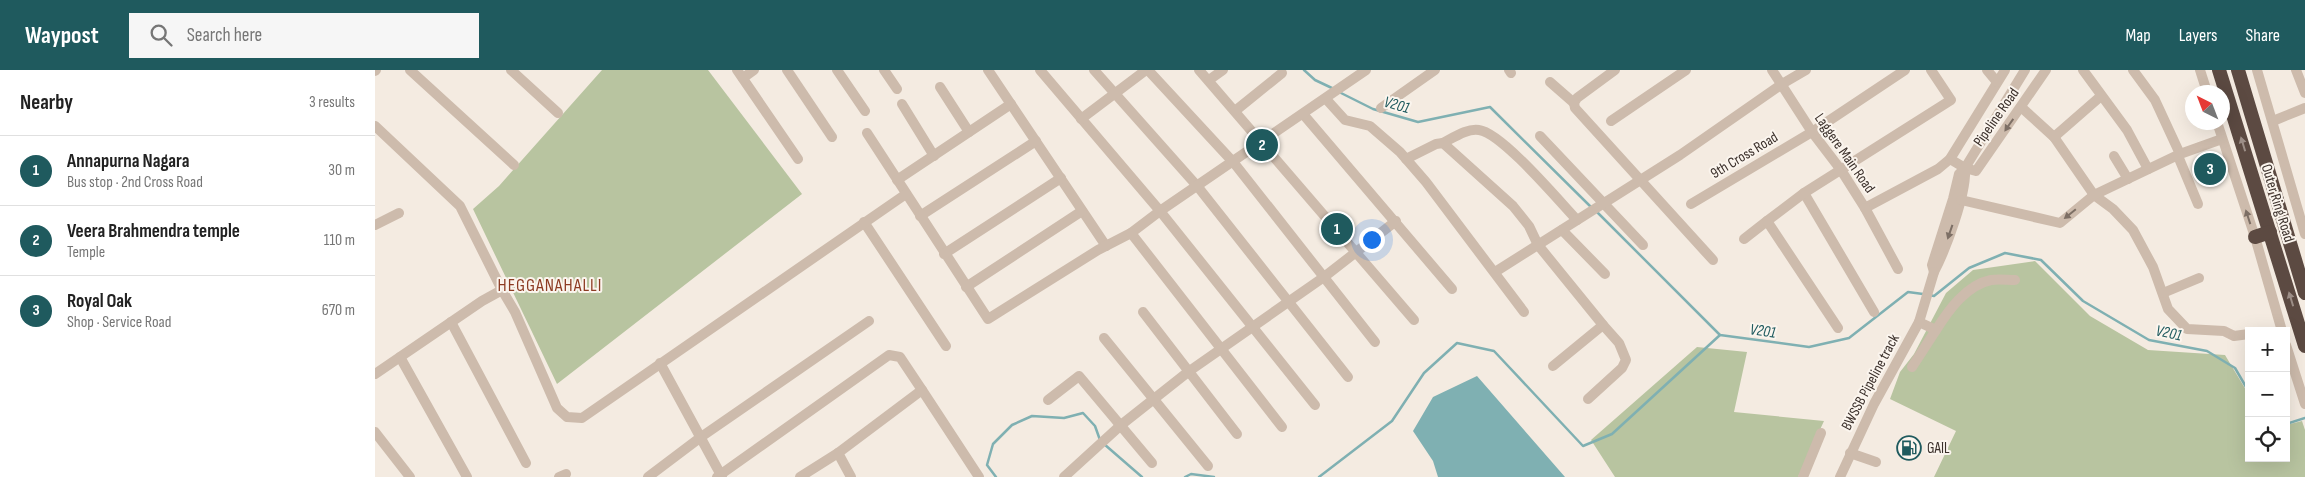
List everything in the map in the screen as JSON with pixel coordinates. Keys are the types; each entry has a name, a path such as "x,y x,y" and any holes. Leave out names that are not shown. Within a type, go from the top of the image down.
{"highway":[{"name":"Outer Ring Road","path":"2219,70 2305,346"},
{"name":"Outer Ring Road","path":"2238,70 2299,253 2305,293"},
{"path":"2255,237 2270,232"}],"street":[{"path":"410,70 514,164"},
{"path":"511,70 558,113"},
{"path":"755,70 740,74 798,159"},
{"path":"787,70 832,137"},
{"path":"837,70 865,111"},
{"path":"884,70 897,89"},
{"path":"988,70 1106,246"},
{"path":"1040,70 1160,211 1315,405"},
{"path":"1094,70 1197,187 1348,377"},
{"path":"1081,120 1114,93 1147,70 1234,162 1375,342"},
{"path":"1199,70 1263,142 1414,320"},
{"path":"1209,80 1223,70"},
{"path":"867,133 988,320 1106,246 1131,233 1160,211 1366,70"},
{"path":"1381,108 1435,70"},
{"path":"1574,103 1577,98 1615,70"},
{"path":"1611,121 1686,70"},
{"name":"Laggere Main Road","path":"1772,70 1865,208 1938,169 1950,159 2005,70"},
{"path":"1495,272 1603,204 1782,84 1806,70"},
{"name":"9th Cross Road","path":"1691,204 1812,132 1905,70"},
{"path":"1744,239 1804,194 1951,100 1931,70"},
{"path":"1987,70 1997,82"},
{"path":"1935,272 1932,265 1959,174 1965,168 2025,70"},
{"name":"Pipeline Road","path":"1965,168 1976,171 2046,70"},
{"path":"2083,70 2127,130 2148,169"},
{"path":"2133,70 2155,100 2198,204"},
{"path":"2200,70 2205,85"},
{"path":"2257,70 2305,234"},
{"path":"2296,70 2305,93"},
{"path":"1235,111 1282,73"},
{"path":"1550,82 1574,103 1575,108 1713,260"},
{"path":"940,87 969,132"},
{"path":"1333,94 1345,120 1370,126 1407,159 1524,312"},
{"path":"2054,137 2101,96"},
{"path":"902,104 934,156"},
{"path":"897,180 1011,104"},
{"path":"2021,107 2054,137 2094,195 2113,209 2133,230 2153,267 2168,308 2187,329 2224,331 2234,336 2245,335"},
{"path":"2273,121 2305,108"},
{"path":"1303,114 1452,289"},
{"path":"375,126 460,206 515,312 557,408 567,417 582,418 906,194"},
{"path":"1407,159 1461,133 1477,129 1488,132 1511,151 1577,220"},
{"path":"2219,130 2255,237 2281,327"},
{"path":"1540,136 1643,245"},
{"path":"1961,200 2059,223 2094,195 2179,155 2222,139"},
{"path":"920,216 1035,141"},
{"path":"1443,143 1513,206 1529,226 1538,245 1619,343 1626,360 1622,368 1588,399"},
{"path":"2114,156 2128,179"},
{"path":"1950,159 1965,168"},
{"path":"1935,272 1961,200 1966,179 1965,168"},
{"path":"944,254 1061,178"},
{"path":"1804,194 1874,312"},
{"path":"1865,208 1898,269"},
{"path":"966,288 1082,211"},
{"path":"375,225 399,213"},
{"path":"1767,220 1838,328"},
{"path":"1064,477 1121,425 1189,372 1324,277 1396,221"},
{"path":"864,222 946,346"},
{"path":"1562,230 1605,274"},
{"path":"1131,233 1283,427"},
{"name":"BWSSB Pipeline track","path":"1840,477 1883,387 1919,322 1927,302 1935,272"},
{"path":"2163,293 2199,278"},
{"path":"1912,368 1955,303 1975,288 1990,280 2015,280"},
{"path":"375,374 502,290"},
{"path":"1143,312 1237,434"},
{"path":"648,477 701,437 869,321"},
{"path":"451,322 526,463"},
{"path":"1919,322 1936,330"},
{"path":"1553,366 1603,325"},
{"path":"1104,338 1208,466"},
{"path":"660,363 701,437 720,476 889,355 896,355 922,390 979,477"},
{"path":"401,357 467,477"},
{"path":"2290,357 2305,404"},
{"path":"1048,400 1079,376 1152,463"},
{"path":"800,477 838,453 922,390"},
{"path":"375,432 410,477"},
{"path":"1803,477 1821,433"},
{"path":"838,453 851,477"},
{"path":"1850,453 1876,462"}],"green space":[{"path":"602,70 708,70 802,194 557,384 473,209 499,186"},
{"path":"2035,261 2090,316 2148,350 2225,355 2245,388 2245,462 2290,462 2290,424 2302,421 2305,430 2305,477 1934,477 1956,431 1890,399 1900,372 1914,354 1946,293 1973,270"},
{"path":"1697,347 1747,352 1734,412 1824,421 1798,477 1615,477 1591,440"}],"water":[{"path":"1477,376 1565,477 1438,477 1433,461 1413,431 1433,397"}],"waterway":[{"name":"V201","path":"1304,70 1315,80 1334,89"},
{"name":"V201","path":"1339,92 1373,109 1418,122 1490,107 1592,208"},
{"name":"V201","path":"1596,211 1720,335 1809,347 1849,338 1908,292 1923,294"},
{"name":"V201","path":"1929,295 1934,296 1969,268 2005,253 2041,260 2083,301 2149,340 2207,351 2235,368 2245,385"},
{"path":"1319,477 1392,421 1424,373 1457,343 1494,351 1583,446 1612,434 1720,335"},
{"path":"996,477 987,465 993,444 1012,425 1032,416 1064,418 1083,413 1095,426 1100,440"},
{"name":"V201","path":"2290,423 2305,418"},
{"path":"1104,444 1142,477"},
{"path":"1185,477 1191,474 1214,477"}],"place":[{"name":"Veera Brahmendra temple","path":"1262,145"},
{"name":"Royal Oak","path":"2210,169"},
{"name":"Annapurna Nagara","path":"1337,229"},
{"name":"GAIL","path":"1909,448"}],"district":[{"name":"HEGGANAHALLI","path":"550,285"}]}
